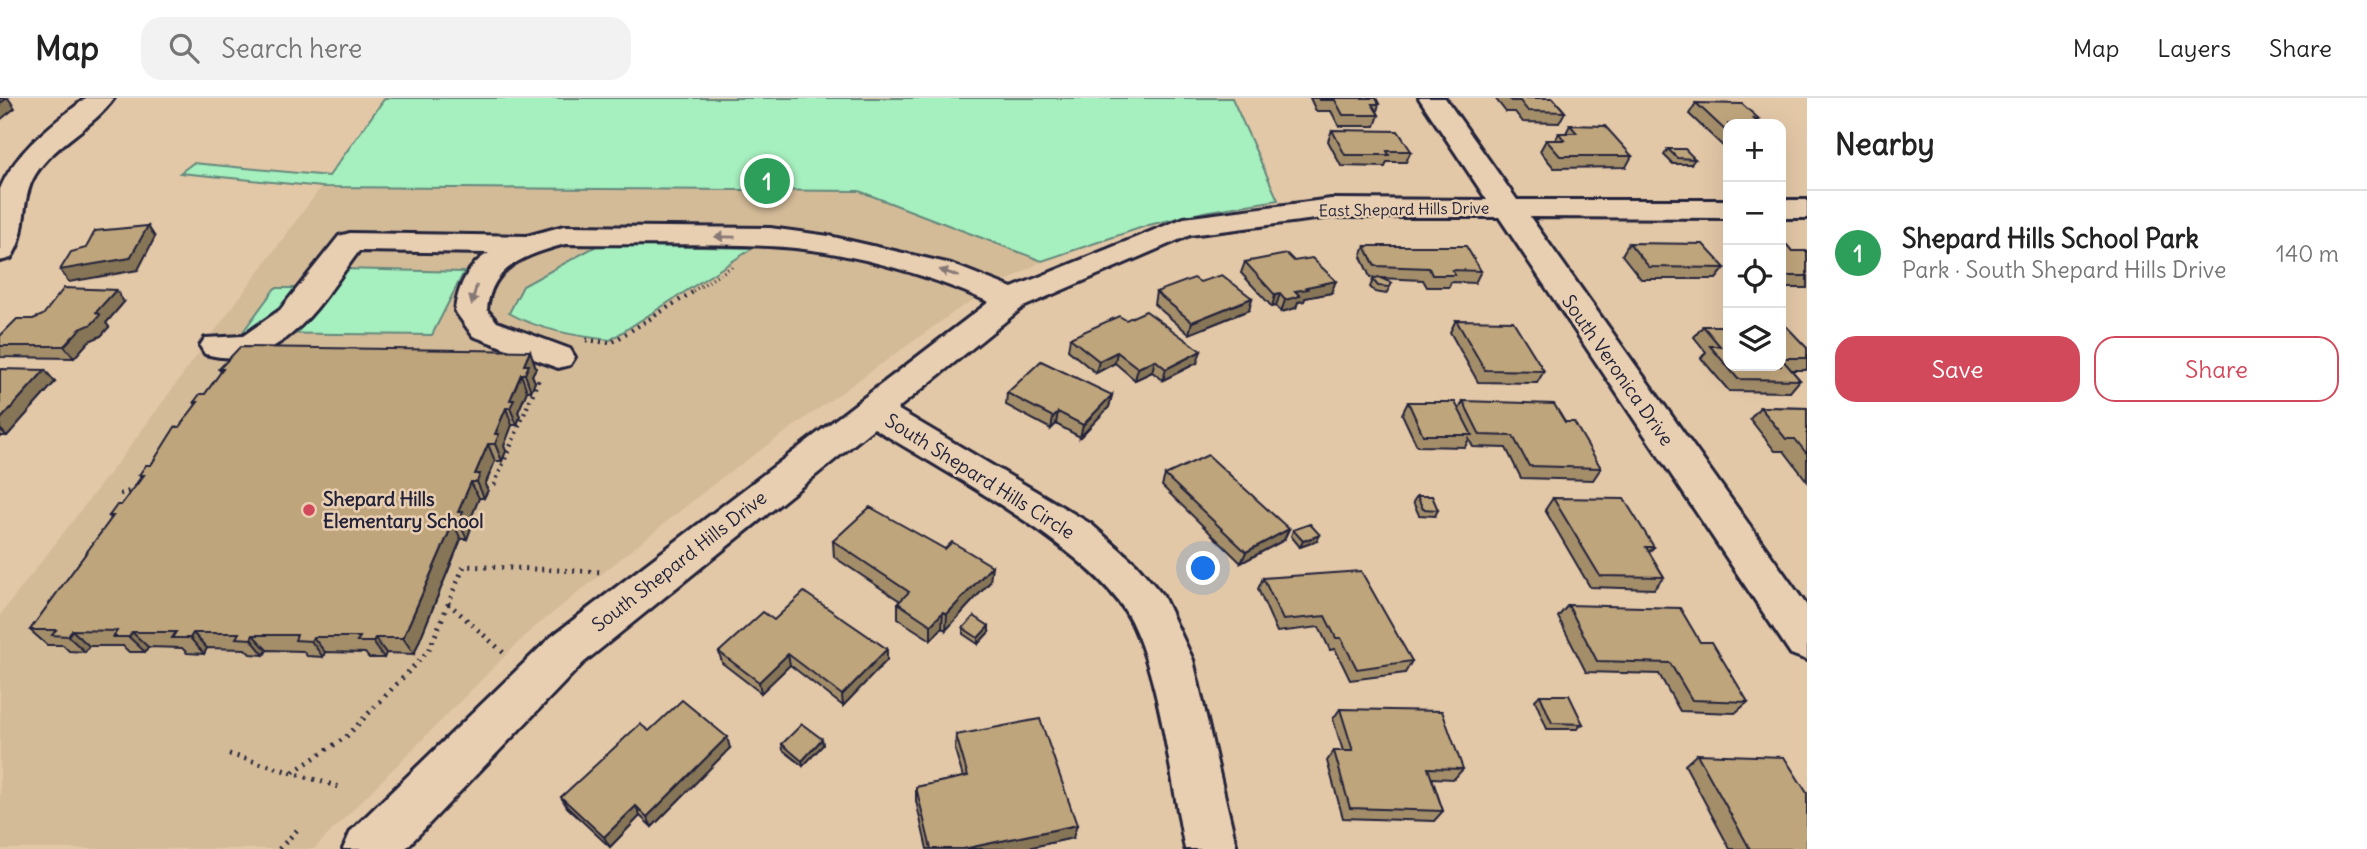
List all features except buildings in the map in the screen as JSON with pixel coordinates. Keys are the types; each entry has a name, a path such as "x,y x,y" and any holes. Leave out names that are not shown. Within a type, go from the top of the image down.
{"street":[{"path":"0,253 11,231 12,196 24,172 41,150 101,98"},
{"name":"South Veronica Drive","path":"1432,98 1504,207 1807,641"},
{"name":"East Shepard Hills Drive","path":"1012,300 1184,227 1332,208 1723,209"},
{"path":"1786,209 1807,209"},
{"path":"559,357 485,329 471,311 472,291 490,265 528,245 564,235 776,238 903,260 951,273 1012,300"},
{"path":"217,346 250,347 292,317 350,242 528,245"},
{"name":"South Shepard Hills Drive","path":"369,849 567,650 870,408 1012,300"},
{"name":"South Shepard Hills Circle","path":"870,408 1077,535 1121,576 1148,609 1170,660 1211,849"}],"path":[{"path":"494,485 559,357 611,344 776,238"},
{"path":"120,494 140,488"},
{"path":"293,772 346,737 429,650 464,566 663,573"},
{"path":"448,603 535,682"},
{"path":"229,754 343,788"},
{"path":"279,849 299,828"}],"shaded area":[{"path":"385,98 1232,98 1278,200 1204,212 1149,225 1042,261 960,308 720,479 529,632 314,849 0,849 0,615 125,453 321,187 180,173 193,163 329,176"}],"green space":[{"path":"385,98 1232,98 1278,200 1204,212 1149,225 1042,261 859,191 322,187 180,173 193,163 329,176"},
{"path":"598,245 753,248 610,340 545,328 509,313 523,286"},
{"path":"343,269 464,272 432,335 242,333 275,288 330,288"}],"place":[{"name":"Shepard Hills School Park","path":"767,181"},
{"name":"Shepard Hills Elementary School","path":"309,510"}]}
